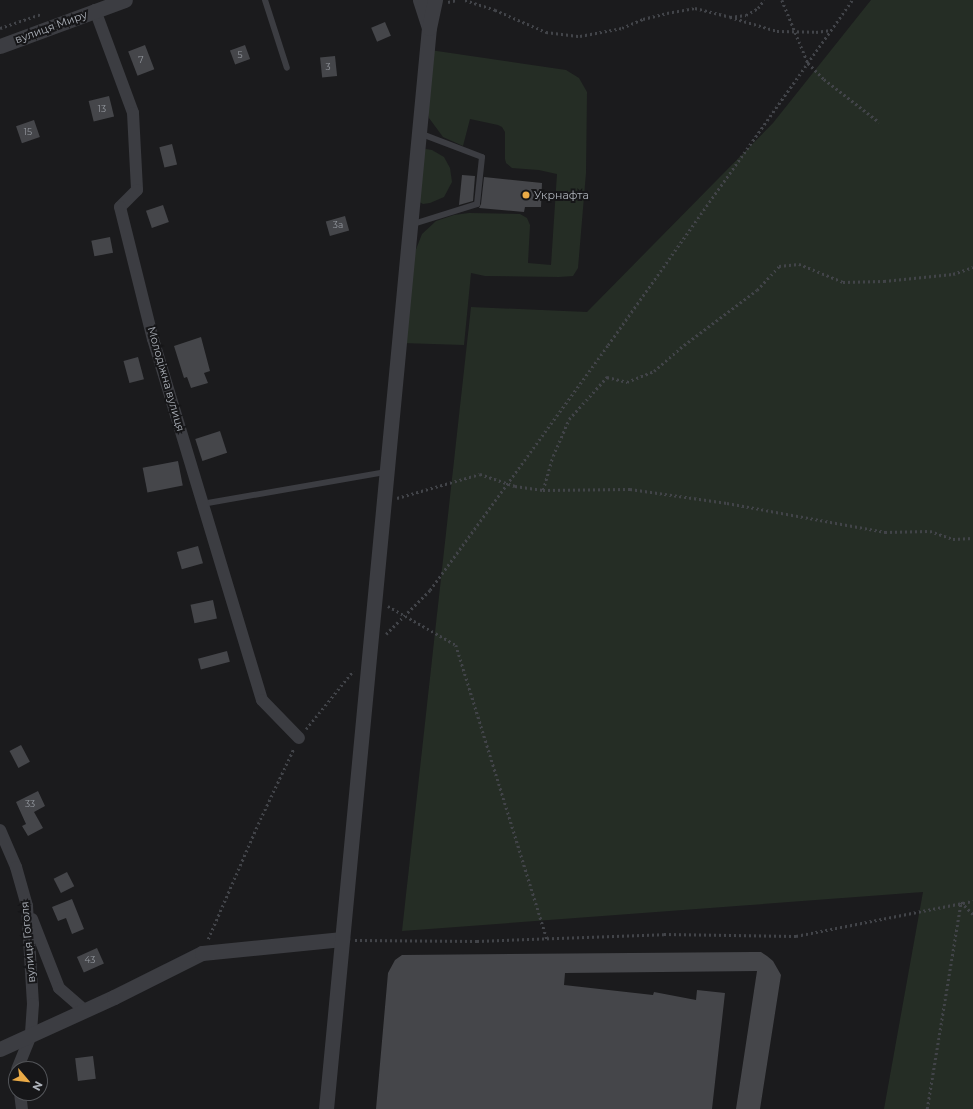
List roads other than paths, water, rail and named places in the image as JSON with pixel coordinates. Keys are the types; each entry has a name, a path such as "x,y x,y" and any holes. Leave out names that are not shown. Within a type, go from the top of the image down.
{"street":[{"name":"вулиця Миру","path":"0,46 125,0"},
{"path":"420,0 429,28"},
{"path":"326,1109 429,28 435,0"},
{"name":"Молодіжна вулиця","path":"95,10 133,113 137,190 120,207 153,339 262,700 299,738"},
{"name":"вулиця Гоголя","path":"0,830 16,867 28,906 33,1004 31,1035 20,1061"},
{"path":"28,906 58,988 84,1011"},
{"path":"0,1050 84,1011 202,953 342,939"}],"lane":[{"path":"265,0 287,68"},
{"path":"410,225 477,204 482,157 419,133"},
{"path":"202,504 387,472"}],"place":[{"name":"Укрнафта","path":"526,195"}]}
